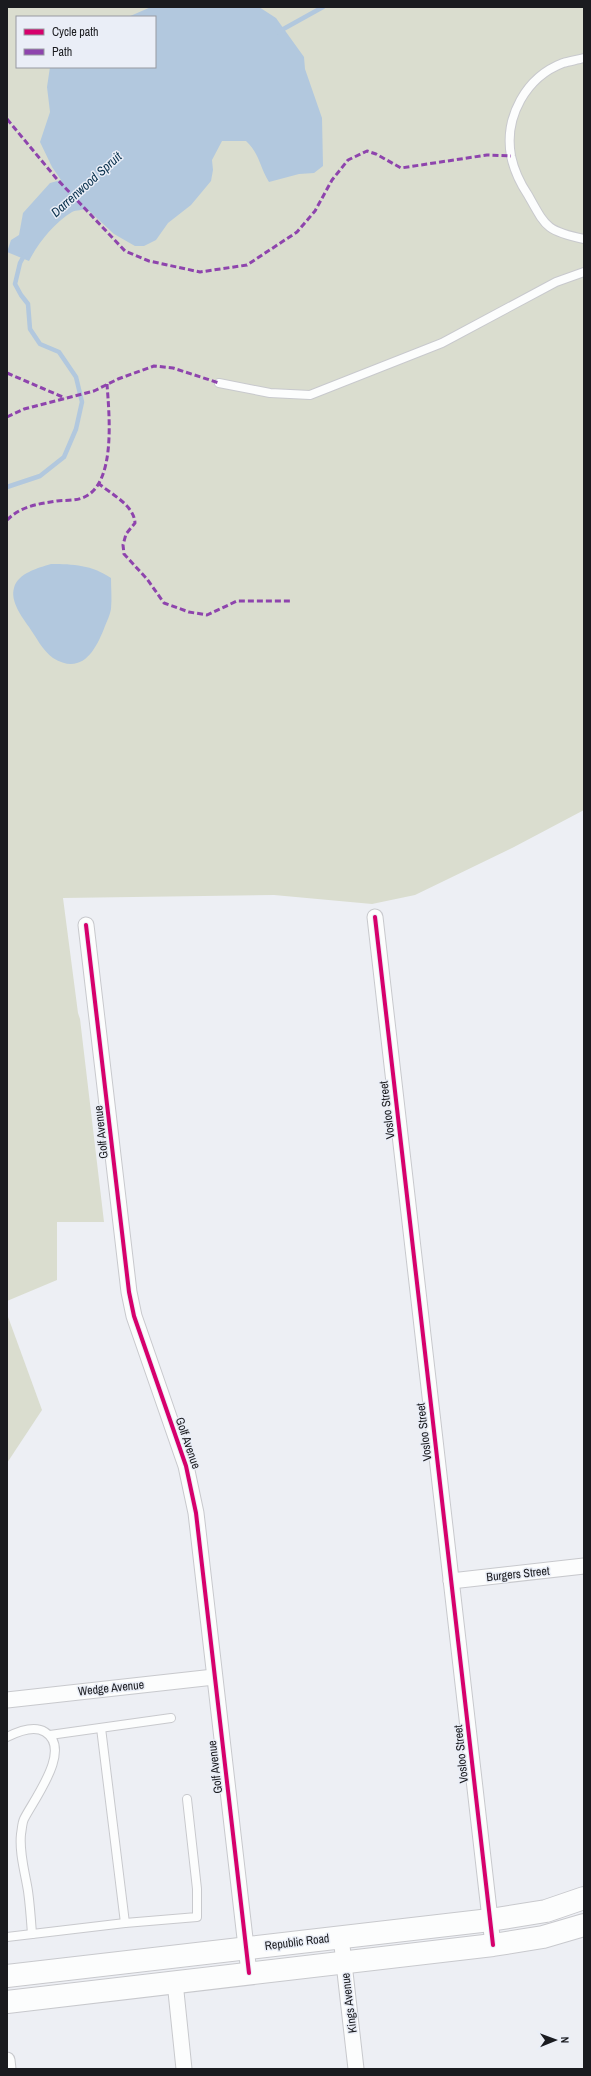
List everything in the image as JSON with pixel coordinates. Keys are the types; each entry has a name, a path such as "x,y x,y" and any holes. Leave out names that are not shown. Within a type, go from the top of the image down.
{"main road":[{"name":"Republic Road","path":"7,1976 490,1920 546,1911 584,1898"},
{"name":"Republic Road","path":"7,2002 344,1961 492,1945 543,1937 584,1925"}],"street":[{"name":"Vosloo Street","path":"374,917 492,1945"},
{"name":"Golf Avenue","path":"86,925 129,1292 134,1316 190,1480 198,1528 249,1973"},
{"name":"Burgers Street","path":"451,1581 584,1566"},
{"name":"Wedge Avenue","path":"7,1700 214,1677"},
{"name":"Kings Avenue","path":"341,1937 356,2069"},
{"path":"175,1982 184,2069"},
{"path":"7,2060 8,2069"}],"lane":[{"path":"584,58 564,63 552,69 527,88 516,107 511,134 511,156 519,181 545,224 555,231 584,239"},
{"path":"220,383 270,393 310,395 442,343 556,282 584,272"},
{"path":"50,1735 171,1718"},
{"path":"101,1728 125,1923"},
{"path":"7,1737 20,1731 41,1729 50,1735 55,1747 54,1762 38,1796 24,1820 21,1835 21,1859 28,1892 32,1934"},
{"path":"7,1937 125,1923 197,1917 198,1889 187,1799"}],"shaded area":[{"path":"7,7 584,7 584,810 514,847 415,895 372,904 274,895 63,898 80,1019 104,1222 57,1222 57,1280 7,1301"},
{"path":"7,1314 42,1410 7,1463"}],"water":[{"path":"151,7 259,7 276,18 304,57 305,69 322,118 323,166 314,173 299,174 269,182 257,155 246,141 222,141 212,160 213,170 211,181 191,205 168,223 156,240 144,246 135,246 114,234 87,209 72,212 59,222 42,240 29,261 7,252 11,240 19,235 23,213 50,183 61,180 52,167 40,142 50,112 47,87 50,68 156,68 156,16 130,16"},
{"path":"51,564 82,566 97,570 111,578 111,609 109,616 97,644 86,658 80,662 72,664 63,663 49,655 23,619 15,603 13,593 14,588 20,578 40,567"}],"waterway":[{"name":"Darrenwood Spruit","path":"278,32 323,7"},
{"name":"Darrenwood Spruit","path":"7,487 40,476 64,457 76,429 82,402 76,377 59,352 40,344 30,329 28,304 15,284 20,263 25,254"}],"marked path":[{"path":"7,119 56,178 125,251 149,261 200,272 247,265 297,232 315,211 332,180 348,160 367,151 376,154 401,168 487,155 511,156"},
{"path":"7,417 24,409 94,391 118,379 154,366 173,368 219,383"},
{"path":"7,373 65,398"},
{"path":"7,520 12,515 30,506 79,499 93,491 101,479 106,464 109,430 107,384"},
{"path":"98,483 121,500 131,511 135,523 126,534 123,545 124,554 147,579 164,603 189,612 207,615 237,601 290,601"}],"cycle path":[{"path":"375,917 493,1945"},
{"path":"86,925 129,1292 134,1316 186,1466 196,1513 249,1973"}]}
